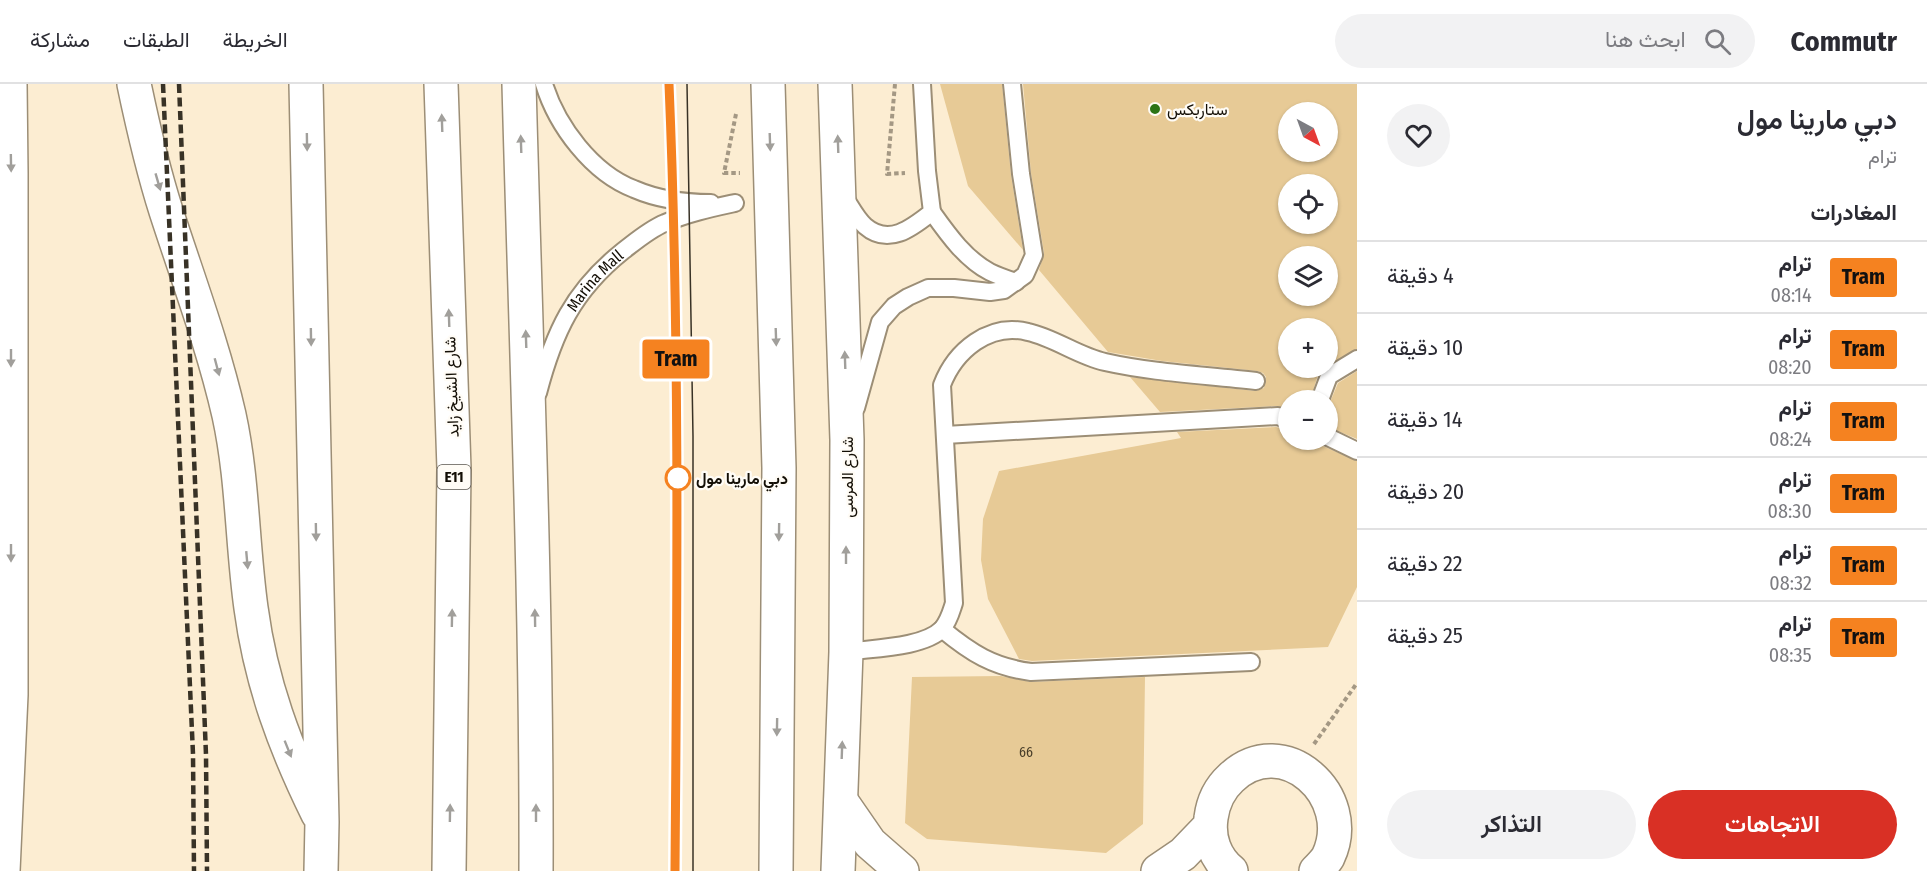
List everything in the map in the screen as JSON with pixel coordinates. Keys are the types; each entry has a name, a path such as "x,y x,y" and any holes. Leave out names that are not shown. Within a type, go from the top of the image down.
{"main road":[{"path":"3,871 10,695 10,84"},
{"path":"134,84 147,143 166,210 207,332 229,417 238,466 251,607 260,663 276,718 297,771 322,822"},
{"path":"144,84 147,143"},
{"path":"306,84 322,822 321,871"},
{"name":"شارع الشيخ زايد","path":"441,84 454,470 449,871"},
{"path":"519,84 528,430 534,563 537,724 536,871"},
{"path":"768,84 779,468 776,871"},
{"name":"شارع المرسى","path":"835,84 847,440 846,652 838,871"},
{"path":"1231,871 1224,865 1213,847 1209,827 1212,806 1222,787 1237,772 1256,763 1278,761 1298,766 1316,778 1329,795 1336,815 1332,846 1328,857 1316,871"},
{"path":"841,801 870,843 902,871"},
{"path":"1158,871 1183,854 1209,827"}],"lane":[{"name":"Marina Mall","path":"528,430 556,337 568,311 587,284 610,261 663,224 699,211 735,203 700,203 665,198 633,189 623,183 604,171 580,149 561,122 544,84"},
{"path":"922,84 932,212 966,254 988,271 1016,282"},
{"path":"847,440 880,322 894,306 928,288 990,292 1004,290 1025,275 1034,255 1021,174 1012,84"},
{"path":"840,191 864,226 876,233 889,236 903,233 932,212"},
{"path":"846,652 916,642 931,637 942,629 950,617 954,603 942,385 948,369 957,356 969,346 997,333 1013,330 1027,331 1103,362 1256,381"},
{"path":"1324,390 1329,376 1357,359"},
{"path":"945,435 1278,416"},
{"path":"1338,442 1357,451"},
{"path":"942,629 957,642 993,663 1007,669 1031,672 1251,662"}],"path":[{"path":"895,84 886,174 905,173"},
{"path":"724,173 737,106"},
{"path":"1298,766 1357,683"}],"building":[{"path":"940,84 1002,84 1011,175 1023,250 968,186"},
{"path":"1023,84 1357,84 1357,349 1338,359 1338,318 1278,318 1278,378 1317,378 1313,390 1278,390 1278,406 1160,412 1130,377 1255,391 1264,388 1266,377 1257,371 1162,361 1108,352 1039,270 1044,253 1031,173"},
{"path":"1357,371 1357,439 1338,431 1338,390 1335,390 1338,383"},
{"path":"1276,427 1278,428 1278,450 1332,450 1357,461 1357,587 1328,647 1032,661 1019,659 988,599 981,560 983,519 999,471 1181,438 1177,432"},
{"path":"1001,676 1031,682 1145,677 1143,824 1106,853 927,839 905,823 912,677"}],"tram line":[{"path":"669,84 676,379 675,871"},
{"name":"Tram","path":"669,84 675,248 678,478 675,871"},
{"path":"687,84 693,436 693,871"}],"railway":[{"path":"163,84 193,754 194,871"},
{"path":"179,84 206,755 207,871"}],"place":[{"name":"ستاربكس","path":"1155,109"},
{"name":"دبي مارينا مول","path":"678,478"}]}
